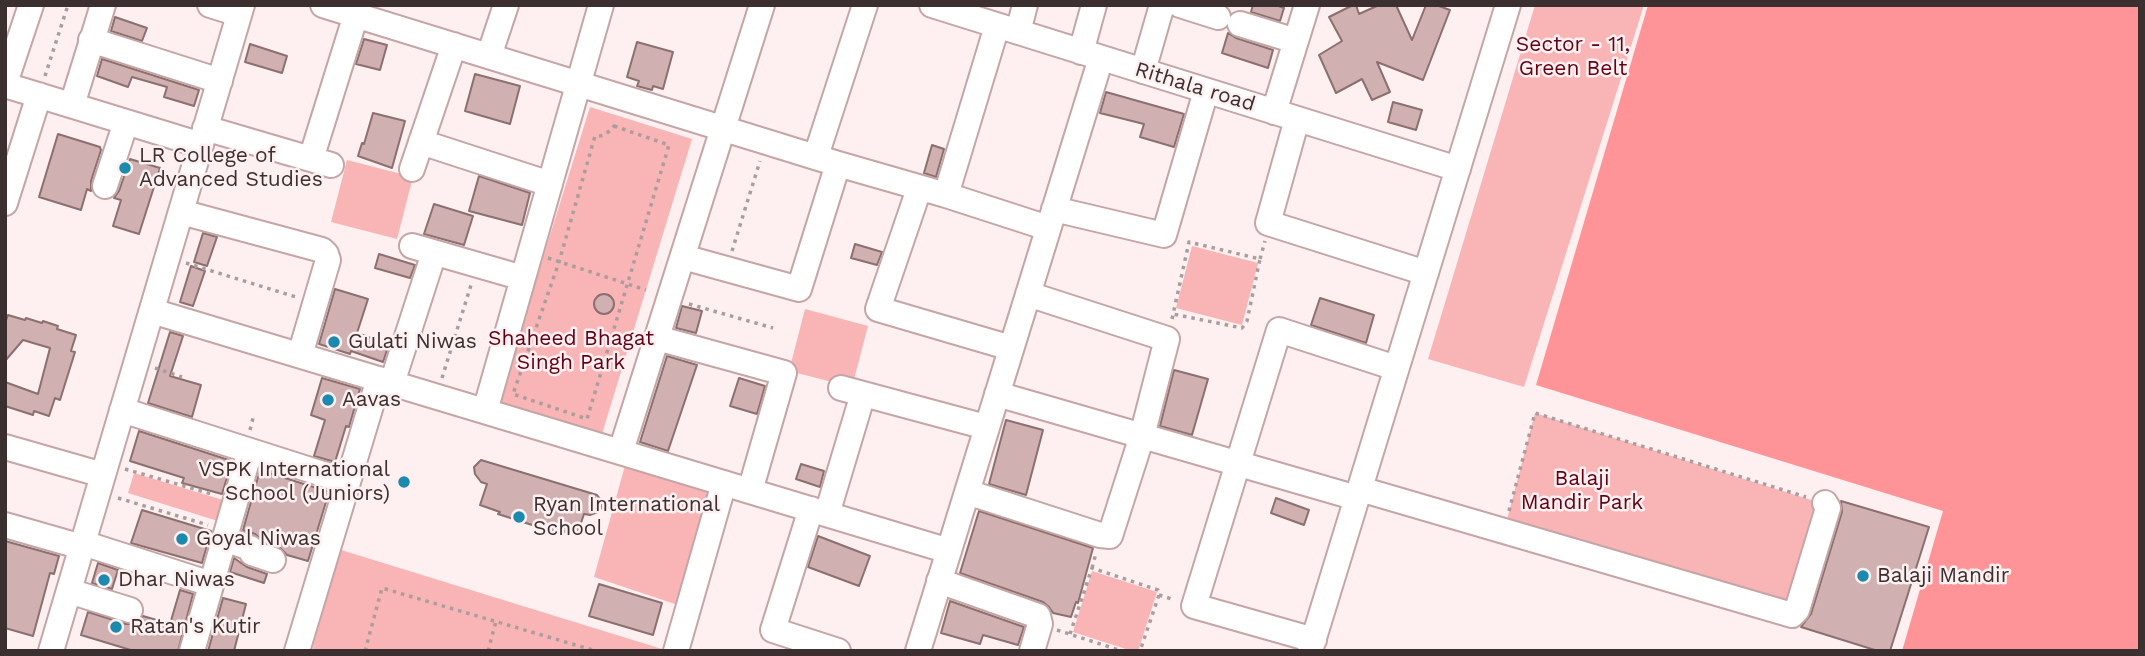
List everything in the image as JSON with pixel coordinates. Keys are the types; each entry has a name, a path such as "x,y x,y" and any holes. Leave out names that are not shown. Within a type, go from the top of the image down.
{"street":[{"path":"31,5 5,84 126,122 321,162 358,10"},
{"path":"72,106 103,5"},
{"path":"57,649 82,545 240,10 210,5"},
{"path":"323,5 358,10 454,45 919,189 1051,219 1164,235 1206,91"},
{"path":"489,56 506,5"},
{"path":"485,411 601,5"},
{"path":"621,451 762,5"},
{"path":"682,257 799,289 865,5"},
{"path":"946,195 1007,29 1025,5"},
{"path":"918,651 1051,219 1091,55 1094,5"},
{"path":"1143,71 1162,5"},
{"path":"1180,5 1296,41"},
{"path":"1307,5 1296,41 1268,223 1426,273"},
{"path":"1396,368 1279,330 1194,606 1312,645 1508,5"},
{"name":"Rithala road","path":"941,7 1458,169"},
{"path":"91,40 220,81"},
{"path":"412,169 454,45"},
{"path":"5,203 39,95"},
{"path":"105,186 126,122"},
{"path":"421,142 550,184"},
{"path":"919,189 878,309 1012,348"},
{"path":"181,212 322,250 326,254 328,260 300,355"},
{"path":"297,651 348,482 385,381 423,250 523,278"},
{"path":"967,492 1110,536 1142,436 1167,339 1028,294"},
{"path":"152,311 949,551"},
{"path":"657,338 784,373 750,491"},
{"path":"838,651 770,640 819,512 852,391 986,427"},
{"path":"997,394 1239,464 1504,531 1792,615 1797,610 1829,506 1825,503"},
{"path":"122,410 348,482"},
{"path":"5,447 102,477"},
{"path":"192,651 250,451"},
{"path":"676,651 724,483"},
{"path":"5,525 211,584"},
{"path":"225,535 250,548 252,553 273,559"},
{"path":"940,581 1038,616 1040,624 1032,651"},
{"path":"69,591 130,610"}],"path":[{"path":"39,95 68,5"},
{"path":"614,126 669,145 627,284 587,419 513,394 559,262 595,136 606,134 614,126"},
{"path":"726,269 766,141"},
{"path":"1189,242 1260,259 1247,321 1242,328 1173,314 1189,242"},
{"path":"167,257 316,303"},
{"path":"544,257 646,290"},
{"path":"435,396 478,265"},
{"path":"670,299 773,328"},
{"path":"136,362 182,377"},
{"path":"1504,531 1535,414 1825,503"},
{"path":"102,477 235,501"},
{"path":"102,477 225,535"},
{"path":"1122,651 1070,634 1092,568 1158,590 1159,595 1140,651"},
{"path":"365,651 382,588 596,651"},
{"path":"488,651 496,621"}],"green space":[{"name":"Sector - 11, Green Belt","path":"1535,5 1644,5 1524,387 1428,359"},
{"name":"Shaheed Bhagat Singh Park","path":"590,107 692,139 602,434 498,402"},
{"path":"347,160 413,177 397,239 331,222"},
{"path":"1192,246 1258,263 1242,325 1176,308"},
{"path":"805,309 868,326 852,387 789,371"},
{"name":"Balaji Mandir Park","path":"1535,413 1827,505 1792,614 1504,531"},
{"path":"626,462 716,486 681,606 594,577"},
{"path":"134,473 223,500 218,521 128,493"},
{"path":"338,549 662,649 312,651"},
{"path":"1092,571 1157,592 1138,651 1073,632"}],"shaded area":[{"path":"1648,5 2140,5 2140,651 1902,651 1943,511 1536,385"}],"building":[{"path":"1253,5 1276,5 1284,8 1280,21 1251,12"},
{"path":"1356,5 1359,14 1379,5 1396,5 1412,40 1426,5 1450,10 1423,80 1377,62 1390,92 1372,100 1362,79 1336,93 1319,55 1342,41 1329,17"},
{"path":"115,17 147,28 142,41 111,31"},
{"path":"1228,33 1273,50 1268,68 1222,53"},
{"path":"364,39 387,45 380,70 356,64"},
{"path":"637,42 673,52 663,89 653,86 652,90 637,86 639,81 627,77"},
{"path":"250,44 287,56 282,73 245,62"},
{"path":"102,59 199,90 194,106 164,97 167,87 132,77 128,87 97,76"},
{"path":"475,74 520,86 510,124 465,111"},
{"path":"1106,92 1184,114 1174,147 1140,137 1144,124 1100,113"},
{"path":"1393,102 1422,110 1416,130 1388,122"},
{"path":"373,113 405,121 392,168 358,156"},
{"path":"58,134 100,147 101,150 91,181 91,191 87,189 81,210 39,197"},
{"path":"932,145 944,149 936,177 924,173"},
{"path":"130,159 160,168 139,234 113,226 121,200 114,198"},
{"path":"479,176 530,193 522,225 469,211"},
{"path":"434,204 473,216 464,245 424,234"},
{"path":"203,233 217,237 207,266 194,262"},
{"path":"855,244 882,252 877,265 851,258"},
{"path":"379,254 415,265 410,278 375,268"},
{"path":"191,266 205,271 193,306 180,302"},
{"path":"335,289 368,299 357,333 389,344 383,362 319,344"},
{"path":"600,294 608,294 614,304 608,314 600,314 594,308 594,300"},
{"path":"1320,298 1374,315 1366,343 1311,325"},
{"path":"682,306 702,311 696,333 676,328"},
{"path":"8,315 42,323 43,321 76,335 71,351 75,352 60,400 55,398 49,416 34,411 33,415 5,406 5,382 38,394 50,348 23,340 5,361 5,323"},
{"path":"170,332 183,336 170,376 201,385 192,417 148,403"},
{"path":"667,356 697,365 668,451 640,442"},
{"path":"1174,370 1208,379 1192,435 1160,426"},
{"path":"322,378 360,389 335,462 314,456 325,420 311,415"},
{"path":"739,378 765,386 757,414 730,406"},
{"path":"1006,420 1043,430 1026,495 989,484"},
{"path":"139,431 232,461 222,494 182,483 184,478 130,461"},
{"path":"481,460 597,495 602,507 598,512 584,514 577,535 555,529 554,532 498,514 500,512 480,505 487,484 481,482 474,467"},
{"path":"801,464 824,471 820,487 796,479"},
{"path":"260,470 329,492 308,561 287,555 278,546 243,530"},
{"path":"1276,498 1309,510 1304,525 1271,513"},
{"name":"Balaji Mandir","path":"1841,501 1929,527 1890,651 1878,651 1801,627 1811,614 1842,512"},
{"path":"142,510 211,531 202,563 131,543"},
{"path":"979,511 1093,548 1078,603 1076,602 1071,617 1053,613 1043,602 960,573"},
{"path":"818,536 870,556 859,586 808,567"},
{"path":"5,541 59,556 54,574 50,573 33,636 5,628"},
{"path":"234,558 247,567 267,574 264,583 230,572"},
{"path":"98,563 118,570 112,589 92,583"},
{"path":"599,584 662,603 653,635 589,616"},
{"path":"180,590 193,594 178,651 134,651 81,635 88,612 126,624 134,624 143,616 170,624"},
{"path":"223,598 246,604 234,651 208,651"},
{"path":"950,601 1024,627 1018,645 983,635 980,644 941,633"}],"place":[{"name":"LR College of Advanced Studies","path":"125,168"},
{"name":"Gulati Niwas","path":"334,342"},
{"name":"Aavas","path":"328,400"},
{"name":"VSPK International School (Juniors)","path":"404,482"},
{"name":"Ryan International School","path":"519,517"},
{"name":"Goyal Niwas","path":"182,539"},
{"name":"Balaji Mandir","path":"1863,576"},
{"name":"Dhar Niwas","path":"104,580"},
{"name":"Ratan's Kutir","path":"116,627"}]}
